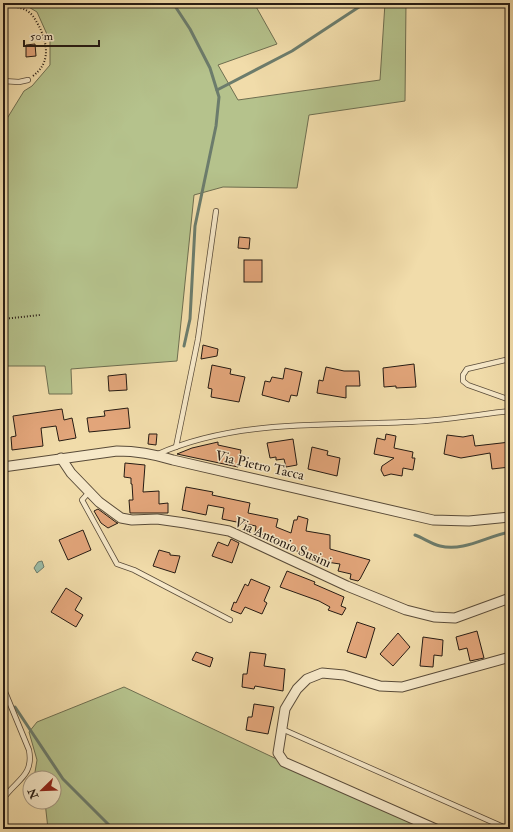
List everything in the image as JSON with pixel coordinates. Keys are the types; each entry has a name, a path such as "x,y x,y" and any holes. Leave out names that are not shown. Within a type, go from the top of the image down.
{"street":[{"name":"Via Pietro Tacca","path":"3,467 118,450 156,455 433,520 469,521 510,517"},
{"name":"Via Antonio Susini","path":"61,458 71,473 100,502 121,518 184,523 229,531 347,586 406,610 434,616 455,618 510,598"},
{"path":"436,829 284,762 278,753 285,709 297,689 307,679 322,673 344,675 380,686 402,687 510,657"}],"lane":[{"path":"3,80 19,82 28,80"},
{"path":"176,447 198,339 216,212"},
{"path":"510,359 468,369 463,375 463,381 468,385 510,400"},
{"path":"156,455 176,447 217,436 282,427 426,421 510,411"},
{"path":"90,491 82,500 117,564 134,570 230,620"},
{"path":"3,688 30,750 31,760 29,770 3,799"},
{"path":"282,729 508,829"}],"path":[{"path":"3,4 21,8 30,13 36,21 46,45 44,65 28,80"},
{"path":"3,319 40,315"}],"green space":[{"path":"22,3 254,3 277,44 218,65 238,100 380,80 385,3 406,3 405,101 309,115 297,188 223,187 194,195 177,361 71,369 72,394 49,394 45,366 3,366 3,125 24,91 32,86 50,65 50,41 37,12"},
{"path":"124,687 425,829 48,829 46,810 62,810 62,770 35,770 37,760 29,732 37,722"}],"shaded area":[{"path":"42,561 44,567 37,573 34,568 38,562"}],"building":[{"path":"35,44 36,56 26,57 26,45"},
{"path":"239,237 250,238 249,249 238,248"},
{"path":"244,260 262,260 262,282 244,282"},
{"path":"203,345 218,349 217,356 201,359"},
{"path":"414,364 416,387 384,387 383,368"},
{"path":"212,365 231,369 230,374 245,377 239,402 211,397 212,389 208,388"},
{"path":"326,367 344,371 359,371 360,386 346,386 346,398 317,393 319,380 323,381"},
{"path":"285,368 302,372 297,396 291,395 289,402 262,395 265,381 270,382 272,377 283,379"},
{"path":"126,374 127,390 109,391 108,376"},
{"path":"128,408 130,428 89,432 87,418 105,416 104,411"},
{"path":"62,409 64,420 72,418 76,438 59,441 56,426 41,428 43,446 12,450 11,437 16,436 13,416"},
{"path":"149,434 157,434 156,445 148,444"},
{"path":"386,434 396,436 394,448 413,452 412,458 415,458 413,470 403,468 402,476 391,474 384,476 381,470 382,466 394,458 374,454 377,438 385,440"},
{"path":"447,435 463,437 473,435 475,446 510,442 510,467 492,469 490,453 461,458 444,454"},
{"path":"293,439 297,465 286,467 284,459 276,460 276,457 270,458 267,443"},
{"path":"218,442 218,445 241,450 238,467 177,454 192,448"},
{"path":"312,447 328,451 327,455 340,458 337,476 308,469"},
{"path":"125,463 145,465 143,492 159,491 159,504 168,503 168,513 130,513 129,500 133,500 132,484 131,478 124,477"},
{"path":"186,487 213,492 212,495 250,503 248,513 278,519 276,527 291,533 294,520 297,520 298,516 308,519 306,531 330,535 330,549 370,560 358,581 350,579 351,574 338,571 340,564 313,560 314,556 277,543 278,538 255,533 256,526 222,519 224,508 208,505 206,515 182,510"},
{"path":"98,509 118,523 108,528 101,523 94,511"},
{"path":"83,530 91,550 68,560 59,540"},
{"path":"231,539 239,543 232,563 212,556 218,542 228,546"},
{"path":"159,550 170,553 170,555 180,556 175,573 153,566"},
{"path":"287,571 315,582 314,584 344,597 341,606 346,608 342,615 328,610 330,607 319,601 280,587"},
{"path":"251,579 270,587 264,601 267,603 262,614 245,607 241,614 231,610 245,584 248,586"},
{"path":"66,588 82,598 75,610 83,615 76,627 51,612"},
{"path":"357,622 375,628 366,658 347,652"},
{"path":"477,631 484,658 470,661 467,648 459,650 456,637"},
{"path":"398,633 410,647 393,666 380,654"},
{"path":"423,637 443,640 442,656 434,655 433,667 420,666"},
{"path":"196,652 213,658 210,667 192,660"},
{"path":"250,652 266,654 264,666 285,669 283,691 255,686 254,689 242,687 243,674 247,674"},
{"path":"254,704 274,707 268,734 246,730 248,717 252,717"}],"waterway":[{"path":"173,3 190,29 210,68 219,97 216,126 195,226 190,319 184,346"},
{"path":"217,90 292,51 365,3"},
{"path":"415,535 440,546 458,547 510,532"},
{"path":"15,707 63,779 113,829"}]}
